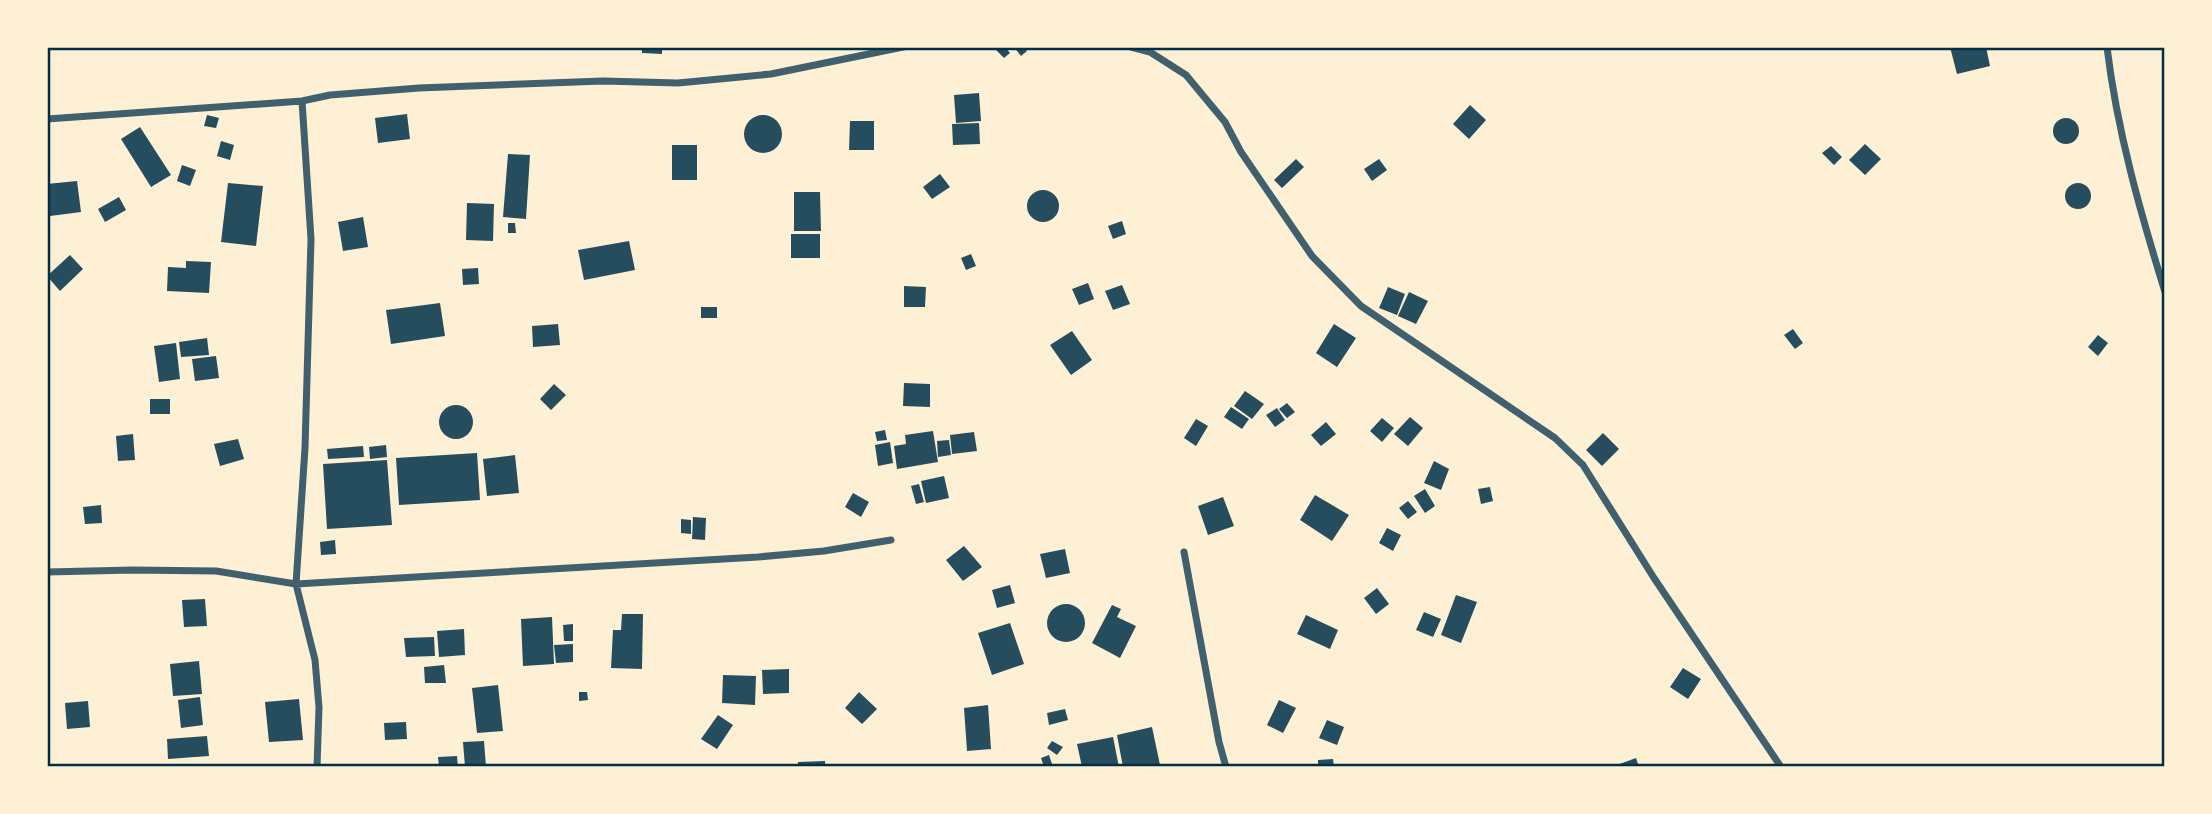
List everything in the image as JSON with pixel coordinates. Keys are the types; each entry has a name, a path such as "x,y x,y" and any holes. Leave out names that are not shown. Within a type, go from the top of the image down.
{"street":[{"path":"47,119 302,101 330,95 419,88 603,81 678,83 771,74 903,47"},
{"path":"1131,47 1150,52 1186,75 1225,122 1241,152 1312,256 1361,306 1555,438 1583,465 1654,578 1781,767"},
{"path":"2107,47 2112,86 2132,183 2165,292"},
{"path":"302,101 311,239 305,448 296,584 315,660 319,707 317,767"},
{"path":"47,572 216,571 296,584 758,557 824,551 891,540"},
{"path":"1184,552 1226,767"}],"building":[{"path":"642,47 662,47 662,54 642,53"},
{"path":"1005,47 1010,53 1004,58 996,50"},
{"path":"1014,47 1024,47 1027,51 1021,56"},
{"path":"1950,47 1986,47 1990,66 1957,74"},
{"path":"979,93 981,121 956,123 954,95"},
{"path":"1470,105 1486,120 1469,139 1453,124"},
{"path":"407,114 410,139 378,143 375,118"},
{"path":"207,115 219,118 216,128 204,126"},
{"path":"763,115 776,121 782,134 776,147 763,153 750,147 744,134 750,121"},
{"path":"2066,118 2075,122 2079,131 2075,140 2066,144 2057,140 2053,131 2057,122"},
{"path":"850,121 874,121 874,150 849,150"},
{"path":"979,123 980,144 953,145 952,124"},
{"path":"140,127 171,175 151,187 121,139"},
{"path":"221,141 234,145 230,160 217,156"},
{"path":"1865,144 1881,159 1865,175 1849,160"},
{"path":"672,145 697,145 697,180 672,180"},
{"path":"1831,146 1842,157 1834,165 1822,153"},
{"path":"508,154 530,155 526,219 503,217"},
{"path":"1296,159 1304,167 1282,188 1274,180"},
{"path":"1379,159 1387,170 1372,181 1364,169"},
{"path":"182,165 196,170 190,186 177,181"},
{"path":"940,174 950,187 932,199 923,187"},
{"path":"77,181 81,212 50,216 47,184"},
{"path":"228,183 263,186 256,246 221,242"},
{"path":"2078,183 2087,187 2091,196 2087,205 2078,209 2069,205 2065,196 2069,187"},
{"path":"1043,190 1054,195 1059,206 1054,217 1043,222 1032,217 1027,206 1032,195"},
{"path":"794,192 820,192 821,231 794,231"},
{"path":"119,197 126,210 105,222 98,209"},
{"path":"467,203 494,204 493,241 466,240"},
{"path":"363,217 368,247 343,251 338,222"},
{"path":"1122,221 1126,234 1113,239 1108,226"},
{"path":"508,223 515,223 516,233 508,233"},
{"path":"791,234 820,234 820,258 791,258"},
{"path":"629,241 635,270 584,280 578,250"},
{"path":"971,254 976,266 966,270 961,258"},
{"path":"70,255 83,269 60,291 47,276"},
{"path":"186,261 211,262 209,293 167,291 168,267 186,268"},
{"path":"478,268 479,284 463,285 462,269"},
{"path":"1088,283 1094,299 1079,305 1072,289"},
{"path":"1122,285 1130,304 1113,310 1105,291"},
{"path":"904,286 926,287 925,307 904,307"},
{"path":"1388,287 1405,294 1397,315 1379,308"},
{"path":"1409,292 1428,301 1416,324 1398,316"},
{"path":"440,303 445,336 391,344 386,310"},
{"path":"701,307 717,307 717,318 701,318"},
{"path":"558,324 560,345 533,347 532,326"},
{"path":"1334,324 1356,338 1337,367 1316,353"},
{"path":"1793,329 1803,343 1795,349 1784,335"},
{"path":"1072,331 1092,360 1071,375 1050,345"},
{"path":"2098,335 2108,343 2098,356 2088,347"},
{"path":"207,338 209,355 181,357 179,342"},
{"path":"176,343 180,379 159,382 154,346"},
{"path":"216,356 219,378 195,381 192,359"},
{"path":"904,383 930,384 930,407 903,406"},
{"path":"554,384 566,395 551,410 540,399"},
{"path":"1245,391 1264,404 1252,419 1234,406"},
{"path":"150,399 170,399 170,414 150,414"},
{"path":"1287,403 1295,412 1287,418 1279,409"},
{"path":"456,405 468,410 473,422 468,434 456,439 444,434 439,422 444,410"},
{"path":"1231,407 1249,419 1242,429 1224,417"},
{"path":"1277,408 1285,420 1275,427 1266,415"},
{"path":"1410,417 1423,428 1408,446 1394,434"},
{"path":"1382,418 1394,428 1382,442 1370,431"},
{"path":"1196,419 1208,426 1196,446 1184,438"},
{"path":"1326,422 1336,434 1321,446 1311,435"},
{"path":"885,430 887,440 877,441 875,432"},
{"path":"933,431 938,462 897,469 894,446 906,444 905,435"},
{"path":"974,432 977,451 952,454 950,435"},
{"path":"1603,433 1619,449 1602,466 1586,450"},
{"path":"133,434 135,460 118,461 116,436"},
{"path":"238,439 244,459 220,466 214,444"},
{"path":"949,440 951,455 938,457 937,441"},
{"path":"890,442 893,463 878,466 875,445"},
{"path":"386,445 387,457 370,459 369,447"},
{"path":"363,446 364,457 328,459 327,449"},
{"path":"477,453 480,500 399,505 396,458"},
{"path":"515,455 519,493 487,496 483,459"},
{"path":"387,460 392,525 327,529 323,464"},
{"path":"1434,461 1449,469 1441,490 1424,483"},
{"path":"944,476 949,498 926,503 921,481"},
{"path":"919,484 924,502 916,504 911,486"},
{"path":"1490,487 1493,501 1481,504 1478,489"},
{"path":"1425,489 1435,506 1425,513 1414,496"},
{"path":"853,493 869,502 861,517 845,507"},
{"path":"1315,495 1349,515 1332,541 1300,520"},
{"path":"1223,497 1234,526 1208,535 1198,506"},
{"path":"1408,501 1417,512 1408,519 1399,508"},
{"path":"101,505 102,523 85,524 83,507"},
{"path":"693,517 706,518 705,540 692,539"},
{"path":"681,519 691,520 691,534 681,533"},
{"path":"1387,528 1401,535 1393,551 1379,543"},
{"path":"335,540 336,554 321,555 320,542"},
{"path":"964,546 982,567 963,581 946,560"},
{"path":"1065,549 1070,573 1046,578 1040,554"},
{"path":"1010,585 1015,603 997,608 992,590"},
{"path":"1377,588 1389,604 1376,614 1364,598"},
{"path":"1456,595 1477,602 1461,643 1441,635"},
{"path":"205,599 207,626 184,627 182,600"},
{"path":"1066,604 1079,610 1085,623 1079,636 1066,642 1053,636 1047,623 1053,610"},
{"path":"1112,605 1121,609 1117,617 1136,626 1120,658 1092,643"},
{"path":"1424,612 1441,619 1433,637 1416,630"},
{"path":"622,614 643,614 642,669 611,668 613,630 621,630"},
{"path":"1306,615 1338,630 1330,649 1297,634"},
{"path":"552,617 554,664 523,666 521,619"},
{"path":"1010,623 1024,664 992,675 978,633"},
{"path":"573,624 573,641 564,641 563,625"},
{"path":"464,629 465,655 439,657 437,631"},
{"path":"434,637 435,656 406,657 404,638"},
{"path":"573,644 573,662 556,663 554,645"},
{"path":"199,661 202,694 173,696 170,664"},
{"path":"444,665 446,683 425,683 424,667"},
{"path":"1683,668 1701,679 1688,699 1670,687"},
{"path":"789,669 789,693 763,694 762,670"},
{"path":"723,675 756,676 755,705 722,703"},
{"path":"498,685 503,731 477,733 472,688"},
{"path":"579,692 587,692 588,700 579,701"},
{"path":"859,692 877,709 862,724 845,708"},
{"path":"200,697 203,725 181,728 178,700"},
{"path":"299,699 303,740 269,742 265,702"},
{"path":"1279,700 1296,708 1283,733 1267,725"},
{"path":"88,701 90,727 67,729 65,703"},
{"path":"988,705 991,749 967,751 964,708"},
{"path":"1065,709 1068,720 1049,725 1047,713"},
{"path":"718,715 733,725 717,749 701,739"},
{"path":"1327,720 1344,727 1337,745 1319,738"},
{"path":"406,722 407,739 385,740 384,723"},
{"path":"1152,727 1160,765 1123,767 1117,735"},
{"path":"207,736 209,756 168,759 167,739"},
{"path":"1113,737 1119,767 1082,767 1077,744"},
{"path":"484,741 486,767 465,767 463,742"},
{"path":"1052,741 1063,747 1057,755 1047,748"},
{"path":"1049,755 1053,767 1044,767 1041,758"},
{"path":"457,756 458,767 439,767 438,757"},
{"path":"1636,758 1639,767 1614,767 1614,766"},
{"path":"1333,759 1334,767 1318,767 1318,760"},
{"path":"825,761 825,767 798,767 798,762"}]}
